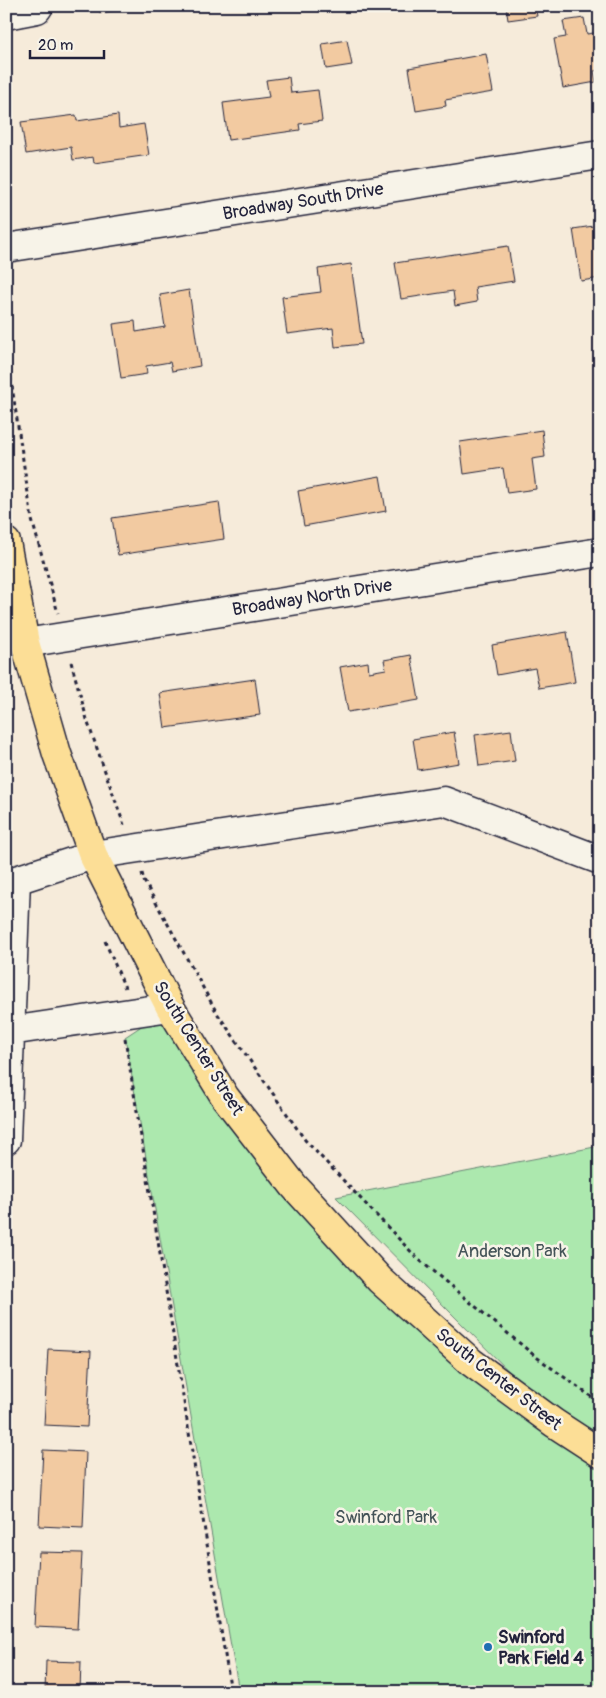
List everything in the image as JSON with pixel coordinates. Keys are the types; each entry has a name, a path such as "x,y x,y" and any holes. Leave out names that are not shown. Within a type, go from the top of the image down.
{"main road":[{"name":"South Center Street","path":"6,542 25,643 58,754 93,855 170,1007 230,1104 294,1186 380,1280 471,1362 554,1423 600,1453"}],"street":[{"path":"6,14 38,7"},
{"name":"Broadway South Drive","path":"6,248 600,155"},
{"name":"Broadway North Drive","path":"25,643 600,552"},
{"path":"6,1140 10,1031 11,881 93,855 444,801 600,860"},
{"path":"10,1031 170,1007"}],"path":[{"path":"6,346 32,520 88,723 144,881 217,1013 305,1140 417,1258 535,1356 600,1403"},
{"path":"124,1014 125,1037 231,1692"}],"green space":[{"name":"Swinford Park","path":"170,1007 294,1186 571,1434 336,1197 600,1146 600,1692 239,1692 125,1037"}],"building":[{"path":"99,6 144,6 100,13"},
{"path":"506,6 535,6 537,16 508,20"},
{"path":"584,18 587,34 600,32 600,70 594,71 596,82 563,88 554,39 566,37 563,21"},
{"path":"347,40 352,65 326,69 322,44"},
{"path":"486,54 493,92 445,100 446,106 416,111 409,68"},
{"path":"289,77 291,93 318,90 322,121 299,124 300,130 228,140 223,103 269,97 266,80"},
{"path":"76,115 77,121 118,115 119,128 144,124 149,155 94,163 93,157 73,160 71,147 26,154 21,122"},
{"path":"600,225 600,278 581,281 573,229"},
{"path":"508,246 514,281 475,287 477,302 455,306 453,291 401,299 395,263"},
{"path":"351,264 362,344 335,347 333,328 287,334 282,297 321,292 318,269"},
{"path":"189,290 200,366 172,371 170,362 146,366 147,374 121,378 113,324 135,321 136,332 165,327 160,295"},
{"path":"542,430 545,457 532,459 536,489 507,493 503,468 464,474 460,442"},
{"path":"380,476 386,511 304,526 298,491"},
{"path":"219,502 224,539 118,555 112,518"},
{"path":"567,632 575,682 539,688 535,668 497,675 492,645"},
{"path":"411,655 419,700 348,712 340,667 368,662 369,672 386,669 384,660"},
{"path":"255,679 260,715 165,728 160,693"},
{"path":"511,730 515,761 479,766 475,735"},
{"path":"454,732 459,763 418,770 413,739"},
{"path":"48,1349 91,1351 87,1427 44,1425"},
{"path":"43,1450 86,1452 83,1528 39,1526"},
{"path":"39,1552 82,1553 78,1629 35,1627"},
{"path":"46,1661 81,1662 80,1691 86,1692 45,1692"}],"place":[{"name":"Swinford Park Field 4","path":"488,1647"}],"park label":[{"name":"Anderson Park","path":"512,1251"}]}
